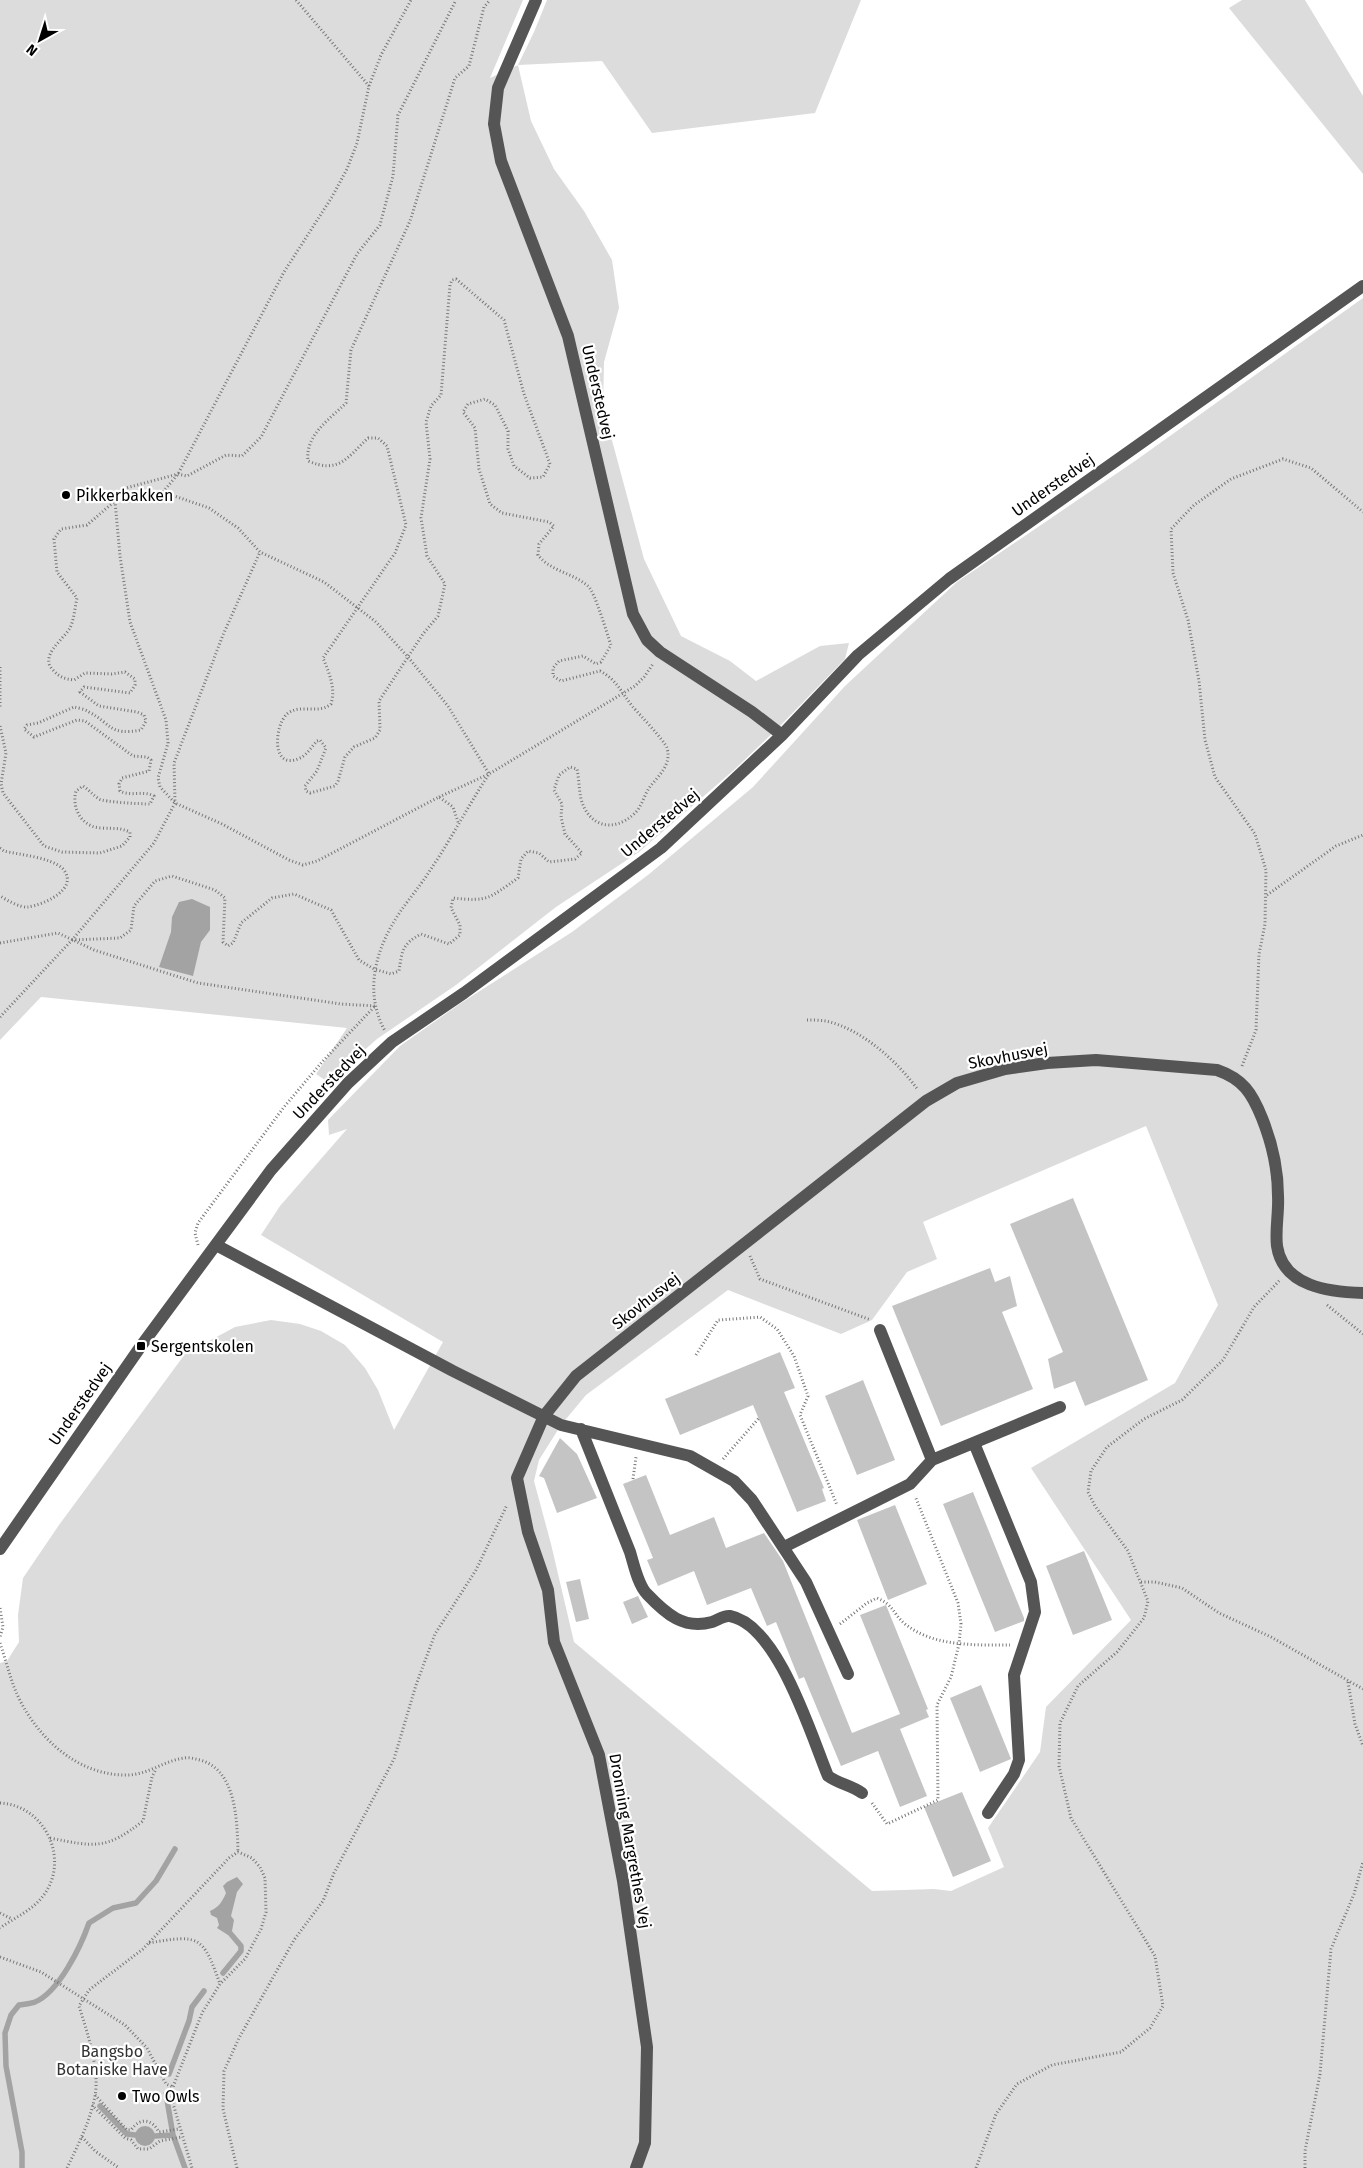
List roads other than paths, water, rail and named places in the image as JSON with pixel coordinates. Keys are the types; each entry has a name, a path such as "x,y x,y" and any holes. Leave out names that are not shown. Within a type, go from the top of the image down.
{"street":[{"name":"Understedvej","path":"536,0 498,88 494,124 501,161 568,336 633,614 647,640 660,652 752,712 782,734"},
{"name":"Understedvej","path":"0,1549 141,1346 271,1170 348,1083 392,1042 464,992 661,848 782,734 858,655 949,579 1363,286"},
{"name":"Skovhusvej","path":"517,1478 544,1416 576,1376 926,1101 957,1083 1005,1069 1047,1063 1096,1060 1217,1070 1234,1076 1250,1092 1273,1145 1278,1195 1277,1246 1281,1259 1289,1272 1305,1284 1338,1292 1363,1293"},
{"path":"216,1245 453,1371 561,1425 690,1456 734,1480 752,1500 765,1523 784,1547 806,1582 848,1674"},
{"path":"876,1325 932,1460"},
{"path":"784,1547 910,1484 932,1460 1060,1407"},
{"path":"581,1429 645,1592 674,1618 693,1625 712,1622 727,1616 740,1619 750,1627 768,1646 780,1663 828,1776 839,1783 852,1786 862,1793"},
{"path":"974,1443 1032,1582 1035,1612 1014,1675 1019,1760 1014,1774 988,1813"},
{"name":"Dronning Margrethes Vej","path":"517,1478 528,1532 548,1590 554,1642 600,1755 623,1881 648,2047 645,2143 636,2168"}],"waterway":[{"path":"22,2168 22,2152 6,2066 5,2033 11,2015 19,2005 35,2002 52,1989 61,1979 75,1955 89,1923 113,1908 136,1903 156,1881 175,1849"},
{"path":"223,1973 241,1951 241,1946 230,1933"},
{"path":"169,2074 189,2021 192,2007 204,1991"},
{"path":"166,2094 173,2135 185,2168"},
{"path":"100,2106 127,2134 135,2135"},
{"path":"155,2136 173,2135"}],"place":[{"name":"Pikkerbakken","path":"66,495"},
{"name":"Sergentskolen","path":"141,1346"},
{"name":"Two Owls","path":"122,2096"}],"park label":[{"name":"Bangsbo Botaniske Have","path":"112,2060"}]}
